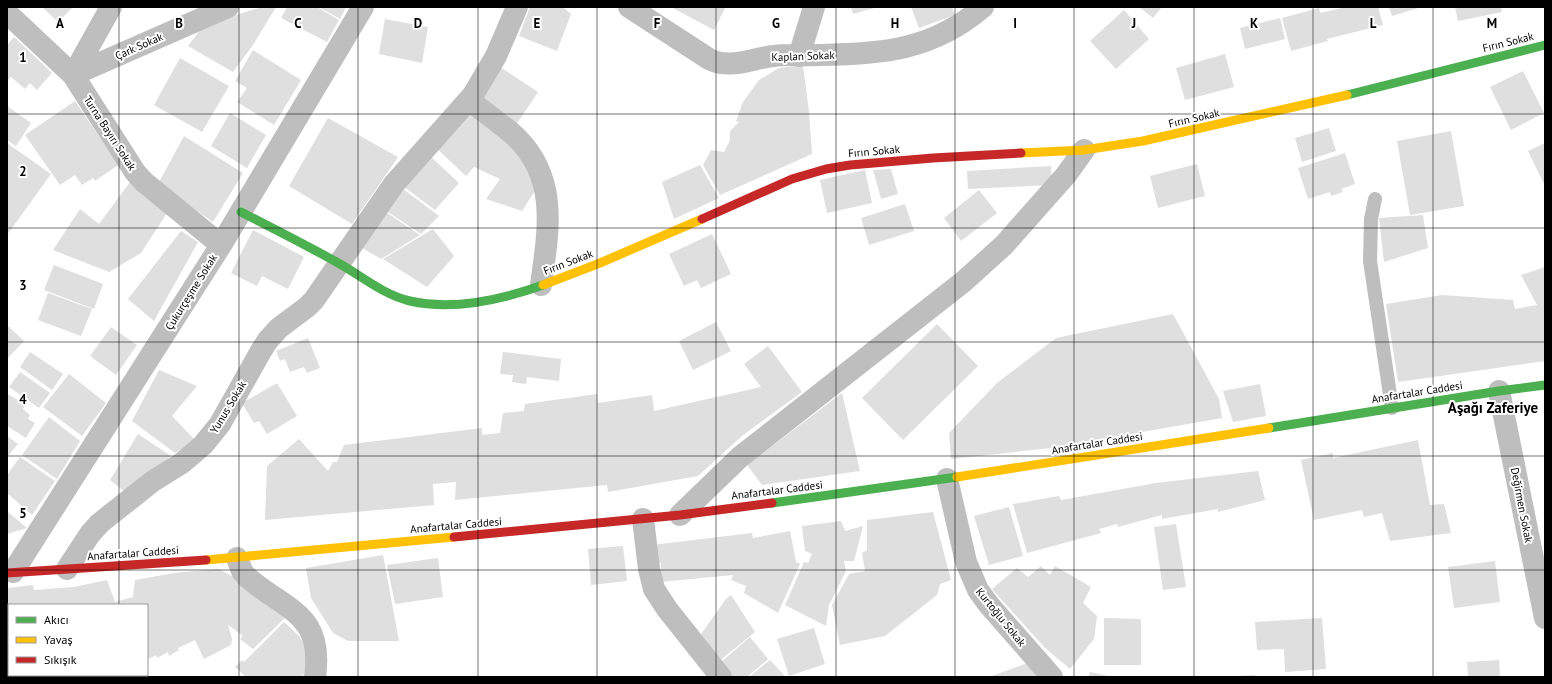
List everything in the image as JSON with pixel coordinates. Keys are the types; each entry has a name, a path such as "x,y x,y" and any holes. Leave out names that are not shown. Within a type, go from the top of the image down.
{"street":[{"path":"73,75 111,7"},
{"name":"Çark Sokak","path":"73,75 228,7"},
{"name":"Çukurçeşme Sokak","path":"10,573 221,245 363,7"},
{"name":"Yunus Sokak","path":"67,569 90,534 100,523 153,481 193,454 212,435 268,340 279,328 314,300 394,184 469,100 488,72 517,7"},
{"name":"Kaplan Sokak","path":"629,7 716,62 733,64 775,56 878,53 913,45 957,27 982,7"},
{"path":"799,56 814,7"},
{"name":"Turna Bayırı Sokak","path":"7,13 73,75 135,172 144,182 221,245"},
{"name":"Fırın Sokak","path":"241,212 339,263 393,295 408,301 440,305 478,302 501,297 578,272 792,179 815,172 850,165 1084,150 1143,141 1339,97 1545,45"},
{"path":"469,100 516,137 532,156 540,171 546,195 548,214 547,241 541,285"},
{"path":"680,515 740,457 963,282 999,249 1066,175 1084,150"},
{"name":"Anafartalar Caddesi","path":"10,573 237,558 680,515 947,479 1499,391 1545,385"},
{"name":"Değirmen Sokak","path":"1499,391 1545,618"},
{"name":"Kurtoğlu Sokak","path":"947,479 966,562 978,590 989,605 1052,677"},
{"path":"643,519 649,569 654,589 667,609 721,677"},
{"path":"237,558 242,571 246,576 288,606 304,620 311,631 316,648 317,666 315,677"}],"lane":[{"path":"1375,199 1371,219 1370,260 1392,408"}],"building":[{"path":"42,7 73,7 58,22"},
{"path":"262,7 276,7 253,45 233,72 188,46 204,25"},
{"path":"287,7 317,7 339,20 327,42 281,18"},
{"path":"319,7 346,7 340,19"},
{"path":"530,7 563,7 571,14 557,51 519,36"},
{"path":"671,7 723,7 725,8 714,30"},
{"path":"851,7 878,7 853,14"},
{"path":"911,7 952,7 955,15 919,28"},
{"path":"1139,7 1162,7 1153,18"},
{"path":"1346,7 1378,7 1383,25 1327,39 1328,41 1291,51 1282,18 1319,8 1320,13"},
{"path":"1389,7 1422,7 1392,16"},
{"path":"1455,7 1501,7 1502,12 1458,21"},
{"path":"1124,10 1149,39 1116,69 1090,41"},
{"path":"1280,18 1285,39 1245,49 1240,28"},
{"path":"385,19 428,27 422,63 379,54"},
{"path":"14,37 52,73 37,90 30,83 25,89 11,77 7,81 7,45"},
{"path":"253,50 301,80 274,125 237,102 247,88 235,81"},
{"path":"1225,54 1234,87 1185,100 1176,68"},
{"path":"180,58 229,86 202,132 154,105"},
{"path":"803,65 809,112 812,154 720,195 703,165 711,150 724,152 730,140 730,131 739,122 736,121 743,102 759,80 779,68"},
{"path":"500,67 538,92 516,125 479,100"},
{"path":"1523,71 1544,113 1511,130 1490,87"},
{"path":"75,101 118,165 95,181 93,178 82,185 75,175 60,185 25,135"},
{"path":"7,106 31,123 16,146 7,140"},
{"path":"469,111 519,153 536,189 522,211 486,199 500,179 474,167 466,176 435,147"},
{"path":"230,113 266,135 247,168 211,146"},
{"path":"328,118 398,157 352,224 289,186"},
{"path":"1329,128 1336,151 1302,162 1295,138"},
{"path":"1451,131 1464,206 1410,215 1397,141"},
{"path":"184,136 243,173 213,222 158,184"},
{"path":"7,143 51,174 7,235"},
{"path":"1545,143 1545,186 1528,151"},
{"path":"1345,153 1355,184 1341,189 1343,192 1331,196 1330,192 1308,199 1298,168"},
{"path":"430,156 459,183 435,210 403,186"},
{"path":"1197,164 1205,196 1158,208 1150,176"},
{"path":"700,165 719,198 674,219 662,182"},
{"path":"1051,166 1052,185 968,189 967,171"},
{"path":"891,169 898,194 881,199 873,170"},
{"path":"865,170 872,203 827,213 820,180"},
{"path":"130,182 167,213 141,253 109,272 53,250 80,209 99,224"},
{"path":"402,188 439,216 421,234 385,210"},
{"path":"979,190 997,213 961,241 944,218"},
{"path":"905,204 914,231 869,245 861,218"},
{"path":"386,212 420,235 381,259 359,246"},
{"path":"1423,215 1428,248 1384,262 1379,218"},
{"path":"433,229 454,256 427,287 383,259"},
{"path":"253,230 304,257 288,289 262,276 257,286 231,273"},
{"path":"181,231 198,242 154,321 128,299"},
{"path":"712,234 731,274 701,288 697,280 684,286 669,254"},
{"path":"54,265 103,284 94,309 44,290"},
{"path":"1545,267 1545,361 1398,382 1386,304 1442,295 1513,300 1515,309 1537,305 1521,275"},
{"path":"48,293 92,309 81,336 38,320"},
{"path":"1173,314 1219,399 1222,418 1051,448 951,459 949,433 997,383 1056,338"},
{"path":"716,322 731,351 693,370 679,341"},
{"path":"937,324 978,366 903,440 862,398"},
{"path":"7,325 24,341 7,359"},
{"path":"111,327 137,345 116,375 90,356"},
{"path":"308,338 320,368 307,373 304,367 290,372 285,359 280,361 276,351"},
{"path":"768,346 802,392 742,436 698,476 608,492 607,485 455,500 456,482 433,484 434,505 265,520 267,466 299,439 328,471 333,462 337,462 344,445 482,428 482,435 500,433 503,413 524,411 525,404 597,394 598,403 652,395 654,411 761,387 744,364"},
{"path":"30,352 63,374 52,390 20,367"},
{"path":"503,352 561,359 559,381 527,377 526,384 512,382 513,375 500,374"},
{"path":"159,370 197,386 172,416 196,441 175,453 132,421"},
{"path":"20,372 50,393 39,408 9,387"},
{"path":"69,374 106,403 82,436 43,407"},
{"path":"277,383 297,416 267,434 259,421 254,423 242,403"},
{"path":"1260,384 1266,416 1233,422 1223,391"},
{"path":"842,393 860,471 762,485 747,465"},
{"path":"7,394 26,404 23,409 30,415 28,419 35,423 26,438 7,426"},
{"path":"49,417 80,441 57,479 22,455"},
{"path":"138,434 171,456 126,493 110,480"},
{"path":"7,436 18,444 7,457"},
{"path":"1418,440 1430,505 1444,504 1451,533 1390,541 1382,513 1364,517 1362,510 1314,520 1301,460 1333,453 1333,458"},
{"path":"20,457 55,481 32,515 7,493 7,475"},
{"path":"1258,471 1265,500 1218,512 1218,509 1162,519 1162,515 1118,527 1117,524 1099,529 1101,533 1027,553 1013,504 1059,496 1061,500 1156,483"},
{"path":"1009,507 1023,556 989,565 974,516"},
{"path":"7,511 27,528 7,534"},
{"path":"933,512 951,580 940,584 937,595 885,636 840,645 832,605 849,574 865,571 862,553 867,550 867,520"},
{"path":"841,521 845,531 863,526 854,561 844,561 846,571 829,605 826,626 785,605 804,562 808,563 812,554 805,551 802,526"},
{"path":"1176,524 1186,587 1163,590 1154,527"},
{"path":"790,531 796,562 800,564 778,613 744,593 746,586 731,580 733,575 661,582 661,563 655,564 652,545 752,533 753,538"},
{"path":"623,546 627,581 591,585 588,549"},
{"path":"383,555 399,641 348,641 333,633 311,598 306,568"},
{"path":"438,558 443,597 395,604 387,565"},
{"path":"1495,561 1500,602 1454,608 1448,567"},
{"path":"1041,566 1050,575 1055,566 1091,587 1083,603 1097,616 1094,639 1070,669 1045,648 992,589 1017,568 1028,577"},
{"path":"219,569 243,582 286,617 253,649 240,639 243,636 228,625 232,639 231,645 204,659 195,640 178,648 179,650 169,656 168,652 157,658 156,655 148,659 148,604 8,604 8,652 7,588 33,585 34,590 74,587 107,580 115,602 133,597 135,580 174,573"},
{"path":"731,595 755,632 718,662 701,634 726,599"},
{"path":"1104,618 1141,619 1141,665 1104,665"},
{"path":"1322,618 1326,669 1285,672 1284,649 1257,650 1255,622"},
{"path":"284,622 299,636 307,649 306,665 303,677 246,677 235,667 242,660 244,662"},
{"path":"814,628 825,664 789,676 777,639"},
{"path":"750,637 768,659 747,677 732,677 720,663"},
{"path":"770,660 784,675 783,677 749,677"},
{"path":"1499,660 1500,677 1468,677 1467,662"},
{"path":"1028,663 1038,677 989,677"},
{"path":"1090,672 1109,676 1109,677 1088,677"},
{"path":"1255,675 1255,677 1238,677 1238,676"},
{"path":"9,676 64,676 63,677"}],"traffic: fast":[{"path":"1347,95 1545,45"},
{"path":"241,212 328,257 391,295 410,301 443,305 477,302 511,295 543,285"},
{"path":"1269,428 1545,385"},
{"path":"772,503 957,477"}],"traffic: slow":[{"path":"1021,153 1084,150 1143,141 1347,95"},
{"path":"543,285 600,263 702,219"},
{"path":"957,477 1269,428"},
{"path":"206,560 454,537"}],"traffic: jam":[{"path":"702,219 792,179 826,169 850,165 933,158 1021,153"},
{"path":"454,537 680,515 772,503"},
{"path":"7,573 206,560"}],"district":[{"name":"Aşağı Zaferiye","path":"1493,407"}]}
